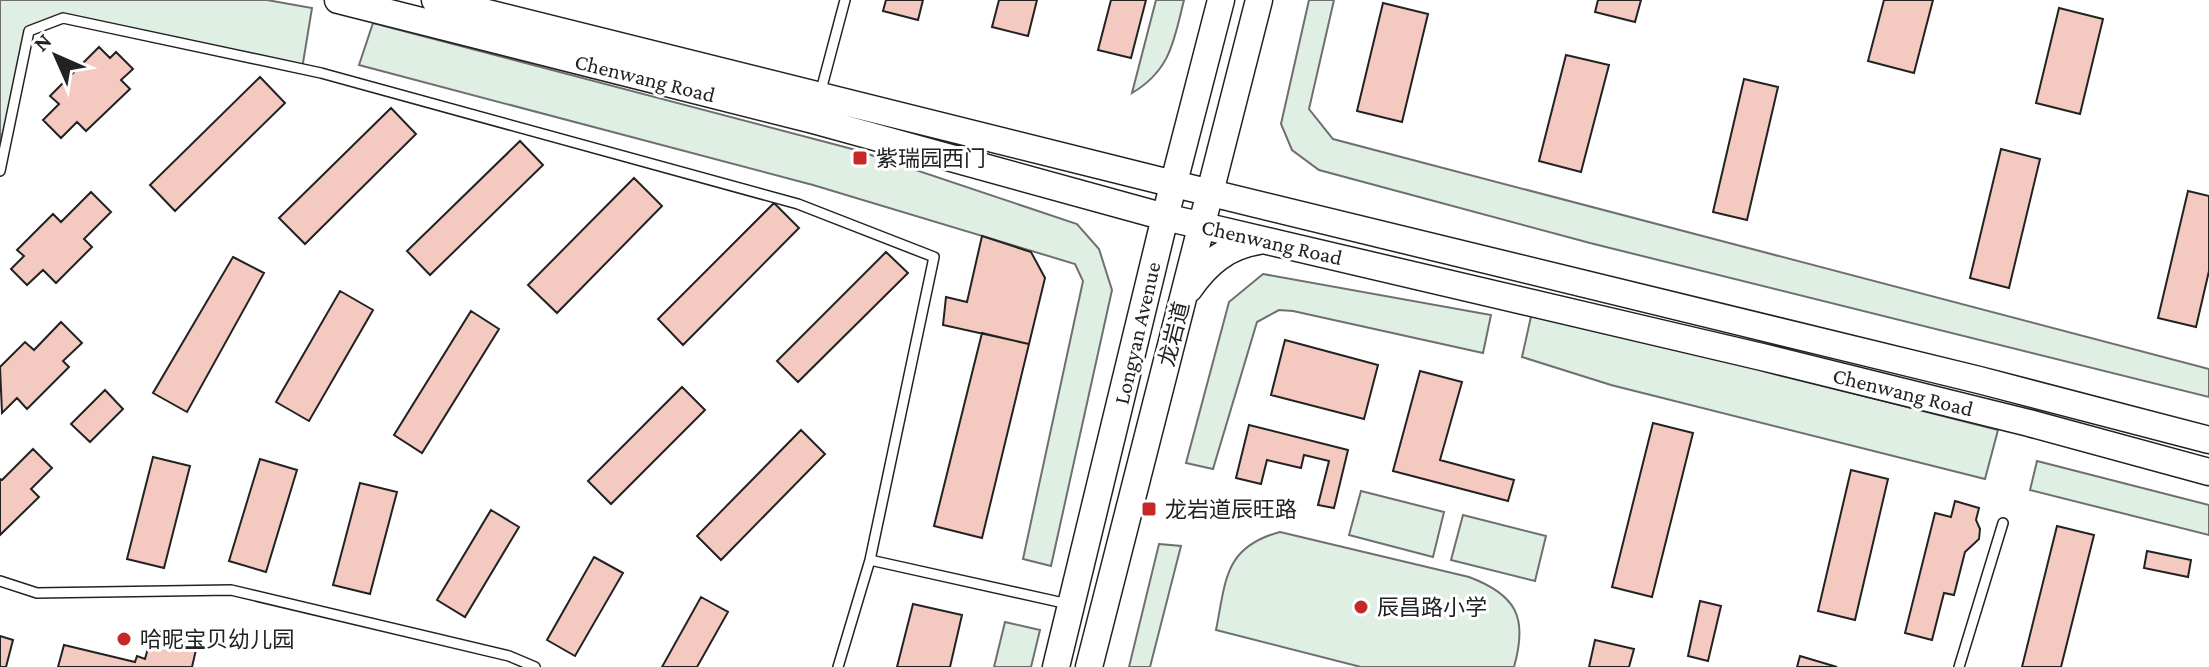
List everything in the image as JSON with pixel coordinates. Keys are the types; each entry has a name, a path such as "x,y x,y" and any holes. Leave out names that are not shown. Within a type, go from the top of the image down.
{"street":[{"name":"Chenwang Road","path":"338,0 817,107 1173,179 1210,193 1979,380 2209,440"},
{"name":"Chenwang Road","path":"435,0 817,107 1091,197 1202,227 1777,361 2029,423 2209,472"},
{"name":"Longyan Avenue","path":"1056,667 1173,179 1221,0"},
{"name":"龙岩道","path":"1089,667 1259,0"},
{"path":"1091,197 1123,196 1147,191 1173,179 1211,136 1232,103"},
{"path":"1147,294 1202,227 1222,216 1248,208 1266,207"},
{"path":"1183,297 1222,253 1241,244 1263,240"}],"lane":[{"path":"817,107 845,0"},
{"path":"0,171 29,31 63,18 321,73 690,174 798,204 934,257 870,560 838,667"},
{"path":"1959,667 2003,523"},
{"path":"870,560 1071,605"},
{"path":"0,581 37,593 231,590 509,656 535,667"}],"green space":[{"path":"0,0 267,0 312,8 302,69 63,18 29,30 0,144"},
{"path":"1156,0 1184,0 1163,64 1132,93"},
{"path":"1309,0 1334,0 1309,109 1333,139 2209,369 2209,397 1590,243 1319,170 1292,150 1281,124"},
{"path":"373,23 856,150 1077,224 1099,249 1112,290 1051,566 1023,559 1083,281 1075,264 813,185 359,65"},
{"path":"1263,274 1491,315 1483,353 1279,310 1257,322 1213,469 1186,463 1229,302"},
{"path":"1532,312 1998,430 1985,479 1611,385 1522,357"},
{"path":"2037,461 2209,505 2209,535 2030,490"},
{"path":"1361,491 1444,512 1433,557 1349,535"},
{"path":"1463,515 1546,536 1535,581 1451,560"},
{"path":"1280,532 1469,577 1485,584 1508,600 1515,610 1520,635 1514,667 1361,667 1216,630 1226,581 1238,556 1262,538"},
{"path":"1159,544 1181,546 1150,667 1129,667"},
{"path":"1005,622 1040,630 1031,667 994,667"}],"building":[{"path":"886,0 923,0 918,20 883,11"},
{"path":"999,0 1037,0 1028,36 992,27"},
{"path":"1111,0 1146,0 1131,58 1098,50"},
{"path":"1598,0 1641,0 1635,22 1595,12"},
{"path":"1884,0 1933,0 1914,73 1868,61"},
{"path":"1383,3 1428,14 1402,122 1357,111"},
{"path":"2059,8 2103,19 2080,114 2036,103"},
{"path":"99,47 110,58 116,52 133,69 121,80 130,89 86,131 77,122 61,138 43,120 59,104 50,96"},
{"path":"1566,55 1609,65 1581,172 1539,161"},
{"path":"260,77 285,103 175,211 150,185"},
{"path":"1744,79 1778,87 1747,220 1713,212"},
{"path":"391,108 416,134 305,244 279,218"},
{"path":"520,141 543,165 430,275 407,251"},
{"path":"2001,149 2040,159 2009,288 1970,278"},
{"path":"634,178 662,206 557,313 528,285"},
{"path":"2188,191 2209,196 2209,271 2196,327 2158,318"},
{"path":"91,192 111,212 84,239 92,247 56,283 43,270 27,285 11,269 24,256 17,250 53,214 61,222"},
{"path":"774,203 799,228 683,345 658,319"},
{"path":"982,236 1031,252 1045,278 1029,344 943,325 946,297 967,302"},
{"path":"886,252 908,273 798,382 777,361"},
{"path":"233,257 264,273 187,412 153,393"},
{"path":"340,291 373,310 309,421 276,402"},
{"path":"471,311 499,329 422,453 394,435"},
{"path":"61,322 82,343 63,361 69,367 27,409 17,398 2,413 0,367 25,342 34,350"},
{"path":"982,333 1029,344 982,538 934,526"},
{"path":"1285,340 1378,365 1364,419 1271,395"},
{"path":"1420,371 1462,382 1440,460 1514,480 1508,501 1393,471"},
{"path":"682,387 705,410 611,504 588,481"},
{"path":"105,390 123,409 90,442 71,424"},
{"path":"1653,423 1693,433 1652,597 1612,587"},
{"path":"1249,425 1348,450 1334,508 1318,505 1329,461 1304,455 1301,468 1267,460 1261,484 1236,478"},
{"path":"801,430 825,454 721,560 697,536"},
{"path":"33,449 52,468 31,489 39,497 0,535 0,479"},
{"path":"153,457 190,466 164,568 127,559"},
{"path":"260,459 297,470 266,572 229,561"},
{"path":"1851,470 1888,479 1855,620 1818,611"},
{"path":"360,483 397,492 370,594 333,585"},
{"path":"1955,501 1979,508 1976,520 1980,529 1979,539 1965,552 1954,595 1944,593 1932,640 1905,633 1935,513 1951,517"},
{"path":"491,510 519,527 465,617 437,600"},
{"path":"2057,526 2094,535 2061,667 2022,667"},
{"path":"2147,551 2191,560 2188,577 2144,568"},
{"path":"594,557 623,573 575,656 547,640"},
{"path":"701,597 728,612 697,667 662,667"},
{"path":"1700,601 1721,606 1708,661 1688,656"},
{"path":"913,604 962,615 950,667 897,667"},
{"path":"153,630 198,641 192,667 58,667 64,645 135,662 137,656 145,659"},
{"path":"0,636 13,640 6,667 0,667"},
{"path":"1595,640 1634,649 1629,667 1589,667"},
{"path":"1800,656 1837,667 1797,667"}],"place":[{"name":"紫瑞园西门","path":"860,158"},
{"name":"龙岩道辰旺路","path":"1149,509"},
{"name":"辰昌路小学","path":"1361,607"},
{"name":"哈昵宝贝幼儿园","path":"124,639"}]}
